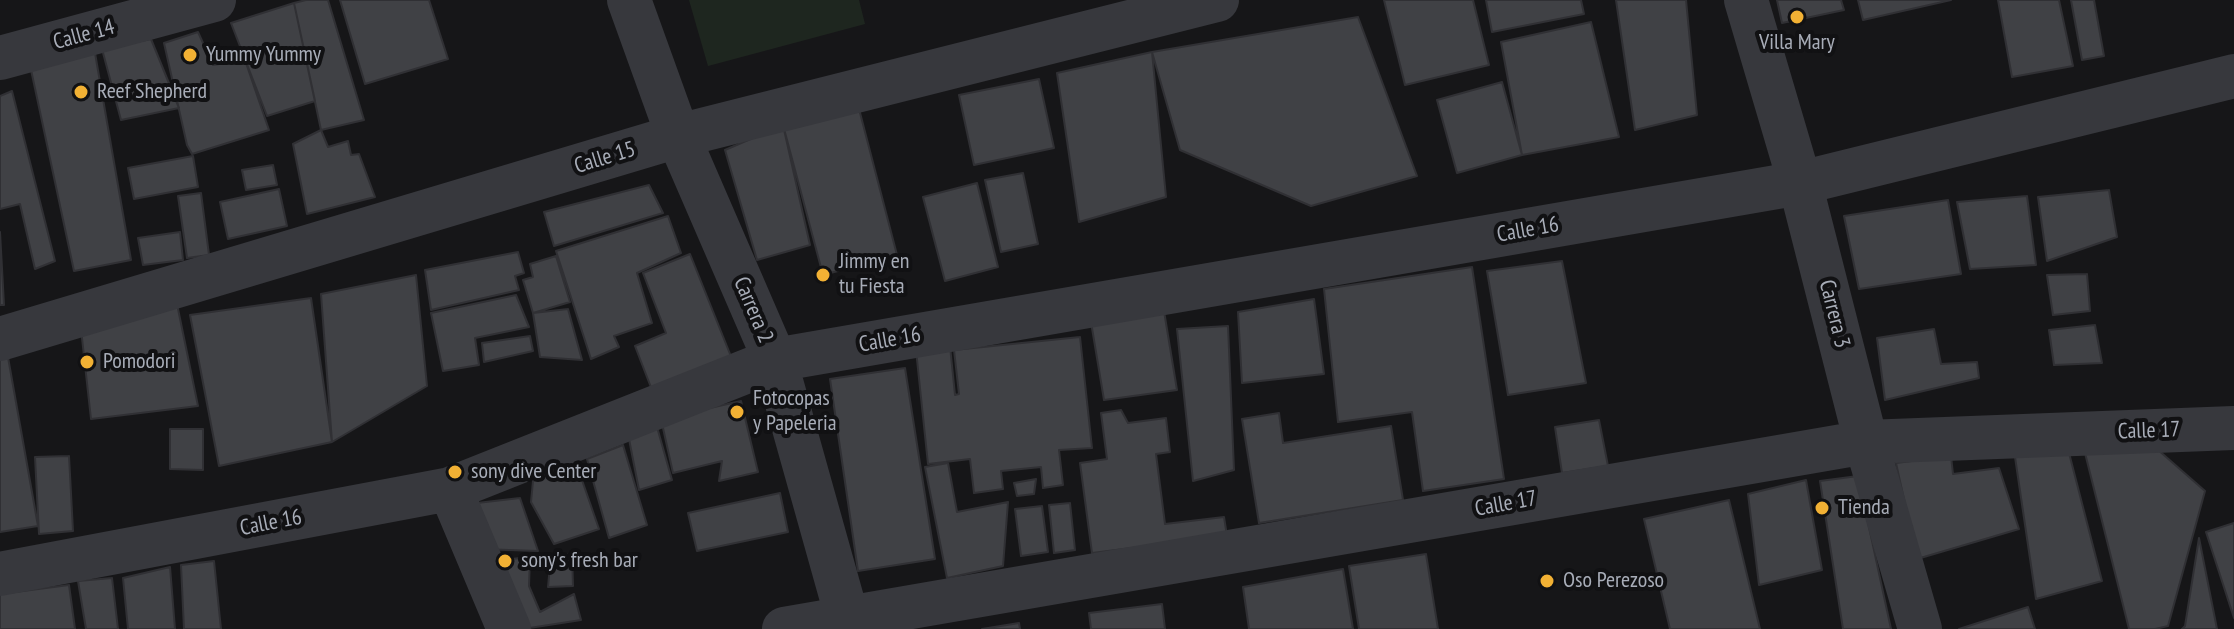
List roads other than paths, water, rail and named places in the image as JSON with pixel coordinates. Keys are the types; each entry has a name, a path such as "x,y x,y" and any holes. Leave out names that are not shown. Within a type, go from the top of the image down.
{"street":[{"name":"Calle 14","path":"0,58 214,0"},
{"name":"Carrera 2","path":"629,0 678,136 775,360 848,623"},
{"name":"Calle 15","path":"0,339 678,136 1217,0"},
{"name":"Carrera 3","path":"1746,0 1800,183 1866,442 1920,629"},
{"name":"Calle 16","path":"0,574 450,489 775,360 1800,183 2234,76"},
{"name":"Calle 17","path":"784,629 848,623 1866,442 2234,428"},
{"path":"450,489 509,629"}],"place":[{"name":"Villa Mary","path":"1797,17"},
{"name":"Yummy Yummy","path":"190,55"},
{"name":"Reef Shepherd","path":"81,92"},
{"name":"Jimmy en tu Fiesta","path":"823,275"},
{"name":"Pomodori","path":"87,362"},
{"name":"Fotocopas y Papeleria","path":"737,412"},
{"name":"sony dive Center","path":"455,472"},
{"name":"Tienda","path":"1822,508"},
{"name":"sony's fresh bar","path":"505,561"},
{"name":"Oso Perezoso","path":"1547,581"}]}
